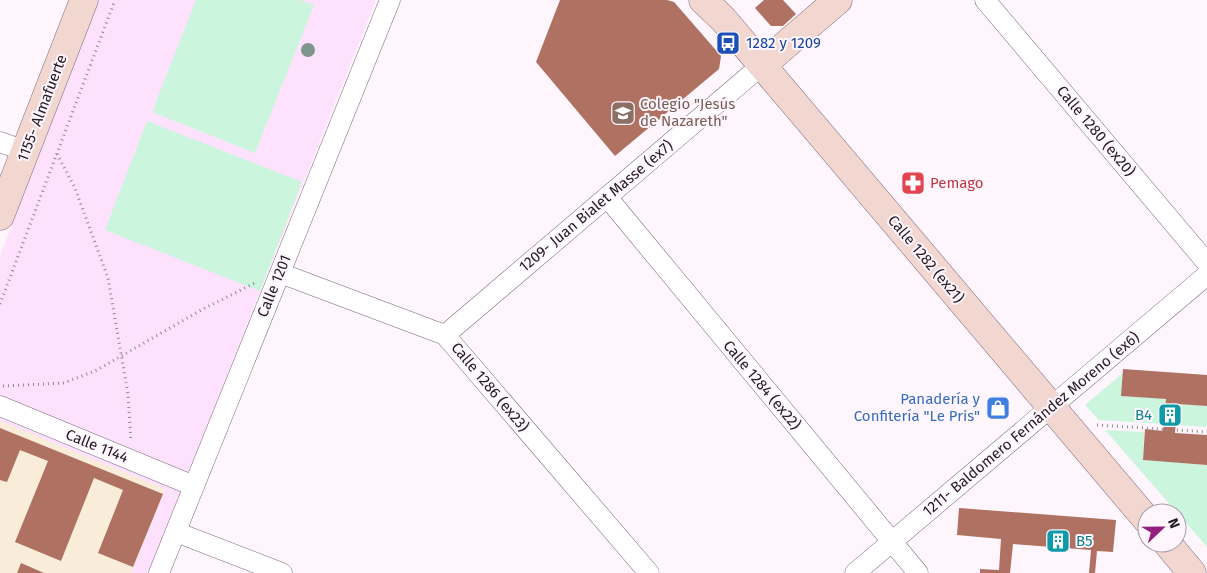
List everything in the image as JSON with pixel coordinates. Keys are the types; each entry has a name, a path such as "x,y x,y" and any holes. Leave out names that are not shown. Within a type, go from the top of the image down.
{"main road":[{"name":"1155- Almafuerte","path":"0,216 84,0"},
{"name":"Calle 1282 (ex21)","path":"703,0 724,19 1137,508"},
{"name":"1209- Juan Bialet Masse (ex7)","path":"762,65 838,0"},
{"path":"1175,553 1192,573"}],"street":[{"name":"Calle 1201","path":"160,573 390,0"},
{"name":"Calle 1280 (ex20)","path":"985,0 1207,263"},
{"name":"1209- Juan Bialet Masse (ex7)","path":"445,334 762,65"},
{"path":"0,142 25,152"},
{"name":"Calle 1284 (ex22)","path":"607,197 918,573"},
{"name":"Calle 1286 (ex23)","path":"280,273 445,334 649,573"},
{"name":"1211- Baldomero Fernández Moreno (ex6)","path":"855,573 1207,275"},
{"name":"Calle 1144","path":"0,406 194,486"},
{"path":"176,532 282,573"}],"path":[{"path":"0,304 115,0"},
{"path":"57,154 75,188 108,278 128,394 133,461"},
{"path":"0,386 64,383 122,357 230,294 280,273"},
{"path":"1097,425 1207,432"}],"shaded area":[{"path":"99,0 376,0 148,573 0,573 0,256"},
{"path":"0,421 165,489 131,573 0,573"}],"green space":[{"path":"196,0 300,0 314,5 255,153 152,112"},
{"path":"147,121 302,182 260,291 105,230"},
{"path":"1123,373 1122,396 1166,399 1164,424 1099,420 1085,405"},
{"path":"1177,404 1207,406 1207,427 1175,425"},
{"path":"1105,430 1144,432 1143,460 1207,465 1207,547 1187,524 1187,503 1169,503"}],"building":[{"name":"Colegio \"Jesús de Nazareth\"","path":"560,0 667,0 674,2 721,56 719,69 615,156 536,62"},
{"path":"764,0 783,0 796,14 783,26 771,26 755,8"},
{"name":"B4","path":"1123,369 1207,375 1207,406 1177,404 1175,433 1207,435 1207,465 1143,460 1145,429 1163,431 1166,399 1121,396"},
{"path":"0,428 163,494 133,567 98,553 123,490 94,478 61,561 15,542 48,461 20,450 7,482 0,480"},
{"name":"B5","path":"959,508 1116,520 1113,552 1097,551 1095,573 1089,573 1091,550 1013,544 1010,573 980,573 980,569 999,570 1001,539 957,535"},
{"path":"21,563 44,573 17,573"}],"place":[{"name":"1282 y 1209","path":"728,43"},
{"name":"Colegio \"Jesús de Nazareth\"","path":"623,113"},
{"name":"Pemago","path":"913,183"},
{"name":"Panadería y Confitería \"Le Pris\"","path":"998,408"},
{"name":"B4","path":"1170,415"},
{"name":"B5","path":"1058,541"}]}
